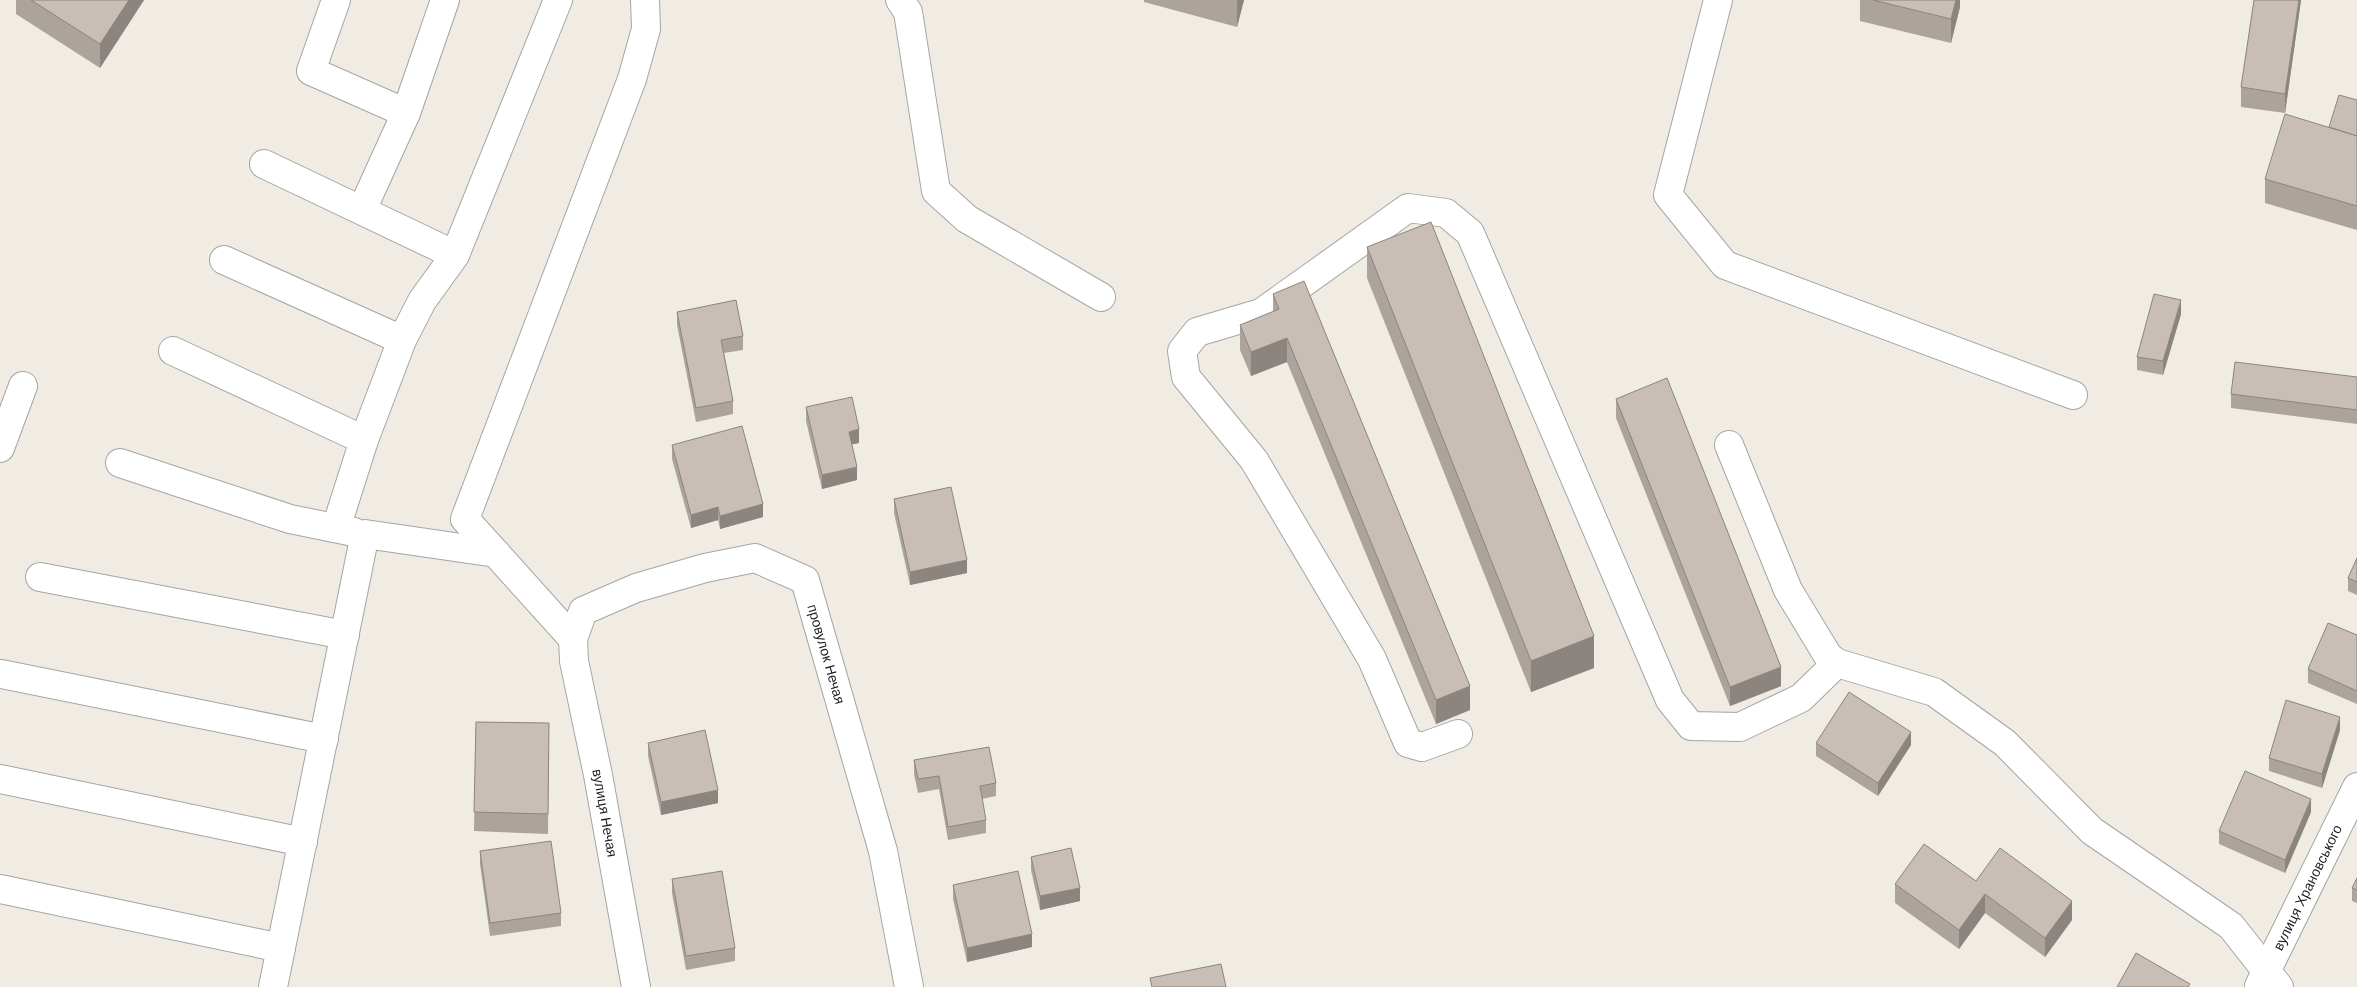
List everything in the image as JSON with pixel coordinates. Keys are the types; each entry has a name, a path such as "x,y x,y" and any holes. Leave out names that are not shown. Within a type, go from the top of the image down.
{"street":[{"path":"336,0 311,71 406,113"},
{"path":"362,210 406,113 445,0"},
{"path":"336,528 364,440 402,340 422,301 455,255 558,0"},
{"path":"573,639 464,518 632,79 646,28 645,0"},
{"path":"900,0 908,12 936,191 967,219 1101,297"},
{"path":"1718,0 1668,195 1725,265 2073,395"},
{"path":"264,164 455,255"},
{"path":"1458,734 1422,747 1408,743 1372,659 1254,460 1186,377 1182,351 1197,332 1261,313 1408,208 1446,213 1470,233 1670,700 1691,726 1740,727 1801,698 1837,663"},
{"path":"224,260 402,340"},
{"path":"173,351 364,440"},
{"path":"0,448 23,386"},
{"path":"1729,445 1788,590 1828,656 1837,663 1934,692 2006,743 2092,831 2231,926 2268,982"},
{"path":"120,463 290,519 365,534 496,553"},
{"path":"273,987 365,534"},
{"name":"провулок Нечая","path":"573,639 583,611 636,588 705,568 755,558 805,580 883,851 909,987"},
{"path":"40,577 345,635"},
{"name":"вулиця Нечая","path":"573,639 574,661 598,775 636,987"},
{"path":"1,674 324,739"},
{"path":"0,780 303,842"},
{"name":"вулиця Храновського","path":"2268,982 2357,787"},
{"path":"0,889 281,948"}],"building":[{"path":"31,0 129,0 100,44"},
{"path":"1873,0 1956,0 1951,19"},
{"path":"2254,0 2299,0 2285,94 2241,87"},
{"path":"2339,95 2357,100 2357,136 2329,127"},
{"path":"2285,114 2357,136 2357,206 2265,179"},
{"path":"1431,222 1594,636 1531,661 1367,247"},
{"path":"1304,281 1470,686 1436,700 1287,338 1251,352 1240,325 1279,309 1273,294"},
{"path":"2154,294 2181,300 2163,361 2137,357"},
{"path":"736,300 743,336 721,340 733,401 696,408 677,312"},
{"path":"2235,362 2357,377 2357,410 2231,394"},
{"path":"1667,378 1781,667 1730,687 1616,399"},
{"path":"852,397 859,429 849,432 857,467 822,475 806,407"},
{"path":"742,426 763,504 720,516 718,507 691,515 672,445"},
{"path":"951,487 967,560 910,572 894,499"},
{"path":"2357,558 2357,582 2348,578"},
{"path":"2328,623 2357,635 2357,691 2308,669"},
{"path":"1849,692 1911,732 1878,783 1816,743"},
{"path":"2286,700 2340,717 2322,774 2269,758"},
{"path":"476,722 549,723 548,814 474,812"},
{"path":"705,730 718,790 661,802 648,743"},
{"path":"989,747 996,783 980,786 986,820 948,827 939,776 918,779 914,760"},
{"path":"2245,771 2311,799 2285,860 2219,831"},
{"path":"551,841 561,913 490,923 480,851"},
{"path":"1924,844 1976,881 2000,848 2072,901 2045,938 1985,894 1959,930 1895,884"},
{"path":"1071,848 1080,888 1040,896 1031,857"},
{"path":"722,871 735,948 686,956 672,879"},
{"path":"1018,871 1032,934 967,948 953,885"},
{"path":"2357,878 2357,890 2352,888"},
{"path":"2136,953 2190,984 2188,987 2117,987"},
{"path":"1221,964 1226,987 1152,987 1150,978"}]}
